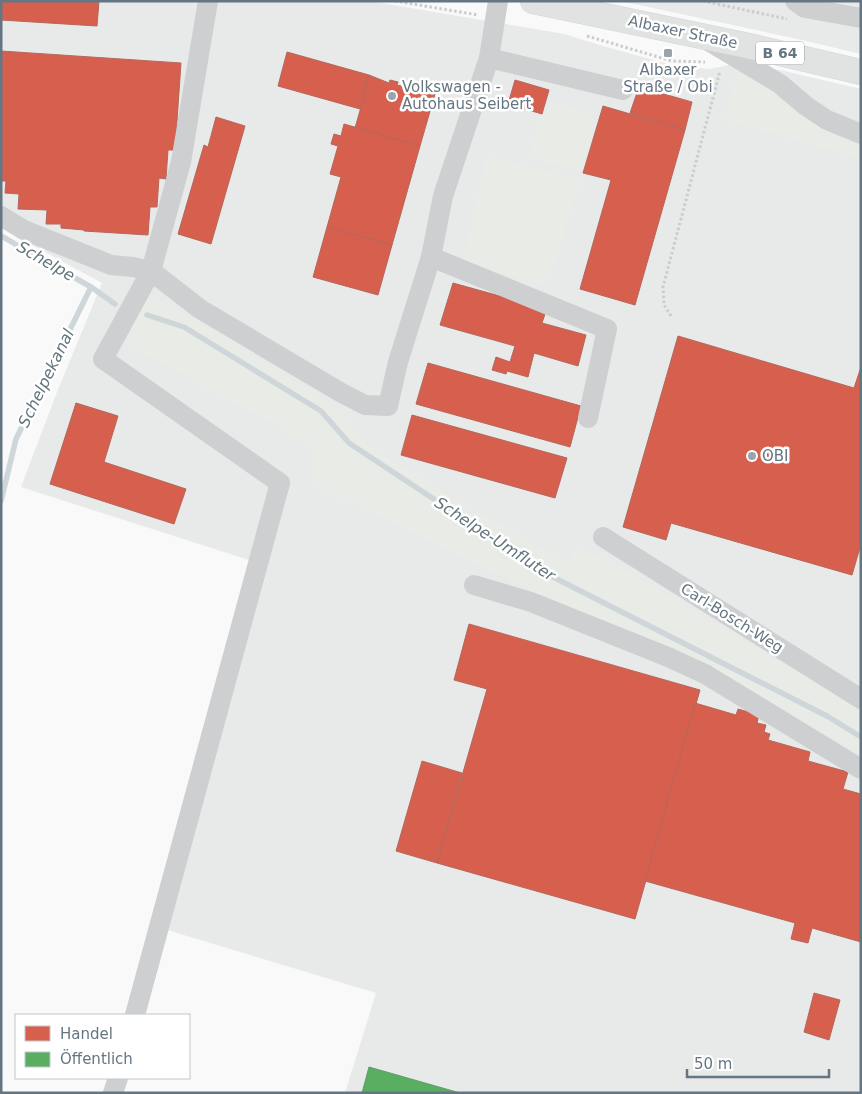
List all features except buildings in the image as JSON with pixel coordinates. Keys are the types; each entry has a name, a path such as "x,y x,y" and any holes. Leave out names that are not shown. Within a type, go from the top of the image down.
{"main road":[{"name":"Albaxer Straße","path":"533,1 749,46 861,72"}],"street":[{"path":"135,1014 280,483 102,359 151,271 181,162 208,1"},
{"path":"796,1 805,8 861,18"},
{"path":"1,216 24,230 112,265 151,271 200,309 340,392 365,405 388,406 398,362 431,257 443,196 489,58 497,10"},
{"path":"699,36 780,84 806,106 827,120 861,134"},
{"path":"489,58 623,90"},
{"path":"431,257 607,329 588,418"},
{"name":"Carl-Bosch-Weg","path":"602,537 861,699"},
{"path":"474,585 531,602 676,660 705,674 861,769"},
{"path":"113,1093 118,1079"}],"path":[{"path":"395,1 497,10"},
{"path":"702,1 796,21"},
{"path":"585,36 672,61 710,63"},
{"path":"671,316 664,305 663,287 720,71 717,65"}],"shaded area":[{"path":"1,1 370,1 564,34 675,66 709,69 729,65 780,70 861,89 861,1093 345,1093 376,993 164,929 249,560 21,487 57,392 102,283 1,228"},
{"path":"620,1 861,1 861,54 802,40"},
{"path":"738,68 861,140 861,159 724,120"},
{"path":"549,102 597,115 582,172 529,159 540,116 545,117"},
{"path":"486,156 581,180 549,280 539,284 462,264"},
{"path":"146,300 168,304 338,407 359,438 395,463 569,565 574,548 605,558 861,711 861,756 707,665 560,604 309,483 315,447 125,343"}],"waterway":[{"name":"Schelpe","path":"1,236 91,287 115,304"},
{"name":"Schelpekanal","path":"1,501 16,439 91,287"},
{"name":"Schelpe-Umfluter","path":"147,315 184,327 321,411 349,443 547,574 827,716 861,737"}],"place":[{"name":"Albaxer Straße / Obi","path":"668,53"},
{"name":"Volkswagen - Autohaus Seibert","path":"392,96"},
{"name":"OBI","path":"752,456"}]}
